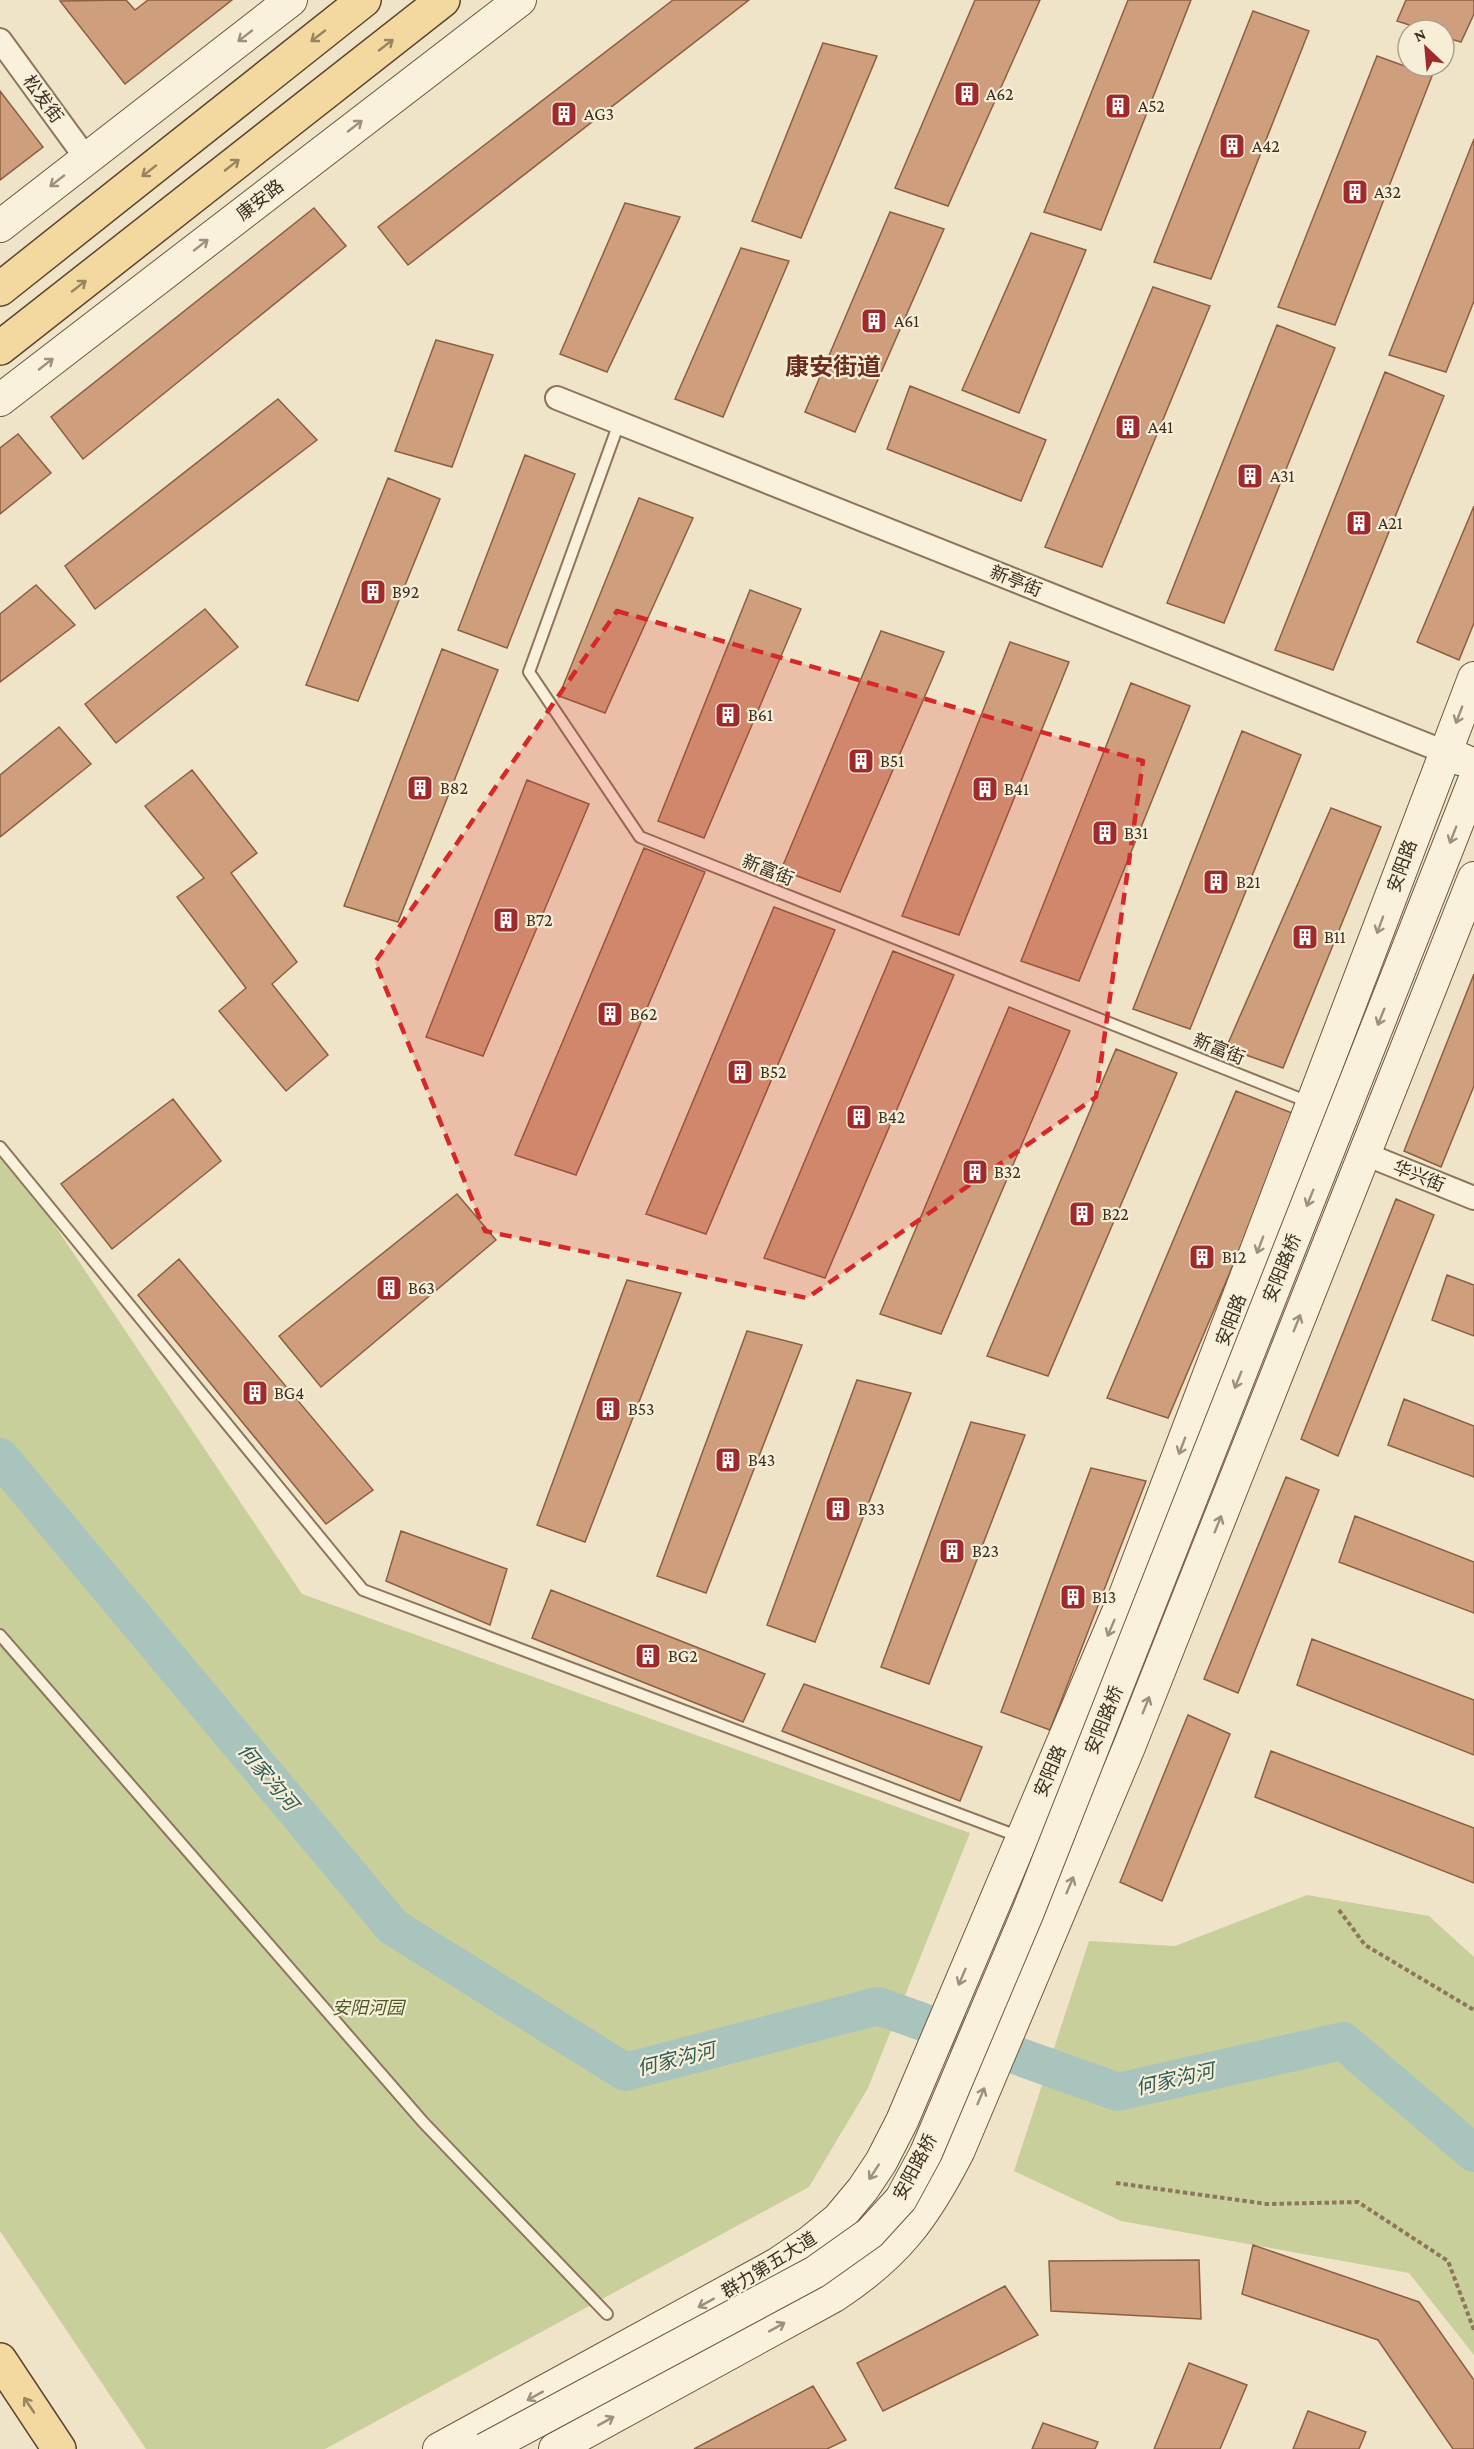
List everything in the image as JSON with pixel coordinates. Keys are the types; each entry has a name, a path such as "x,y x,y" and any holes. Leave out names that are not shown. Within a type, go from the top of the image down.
{"main road":[{"path":"0,225 291,0"},
{"path":"0,289 364,0"},
{"path":"0,348 443,0"},
{"name":"康安路","path":"0,400 519,0"},
{"name":"安阳路","path":"985,1923 1124,1598 1314,1104 1474,678"},
{"name":"新亭街","path":"1445,752 1474,765"},
{"name":"安阳路桥","path":"485,2449 815,2272 870,2233 901,2199 926,2153 1028,1912 1474,781"},
{"path":"1431,788 1474,807"},
{"path":"555,2449 834,2296 868,2273 919,2220 959,2150 1134,1736 1474,878"},
{"name":"群力第五大道","path":"439,2449 777,2264 838,2219 863,2189 881,2162 902,2121 985,1923"},
{"path":"0,2360 59,2449"}],"street":[{"name":"松发街","path":"0,40 86,158"},
{"name":"新亭街","path":"557,398 1445,752"},
{"name":"华兴街","path":"1365,1154 1474,1198"}],"lane":[{"name":"新富街","path":"619,423 529,672 640,837 1314,1104"},
{"path":"0,1147 363,1590 1022,1837"},
{"path":"0,1635 423,2122 607,2314"}],"path":[{"path":"1339,1910 1365,1945 1474,2010"},
{"path":"1116,2183 1267,2205 1358,2202 1448,2261 1474,2330"}],"highlighted area":[{"path":"617,611 1143,761 1096,1097 807,1298 485,1231 375,962"}],"green space":[{"name":"安阳河园","path":"0,1150 33,1193 302,1594 970,1833 868,2088 809,2187 325,2449 146,2449 0,2231"},
{"path":"1307,1895 1429,1916 1474,1957 1474,2355 1409,2273 1121,2221 1014,2171 1089,1941 1175,1946"}],"building":[{"path":"126,0 135,10 148,0 232,0 125,84 60,1"},
{"name":"AG3","path":"673,0 749,0 408,265 378,227"},
{"name":"A62","path":"975,0 1040,0 948,206 895,188"},
{"name":"A52","path":"1128,0 1191,0 1101,230 1044,212"},
{"path":"1406,0 1474,0 1474,14 1461,42 1456,41 1456,18 1398,18"},
{"name":"A42","path":"1253,11 1309,31 1211,279 1154,262"},
{"path":"823,43 877,56 801,238 752,221"},
{"name":"A32","path":"1377,56 1396,63 1396,78 1431,78 1335,325 1278,307"},
{"path":"0,91 43,147 0,180"},
{"path":"1474,139 1474,301 1446,372 1389,355"},
{"path":"625,203 680,217 607,372 560,354"},
{"path":"314,208 346,246 83,459 51,417"},
{"name":"A61","path":"890,212 944,229 855,432 805,412"},
{"path":"1031,233 1086,250 1019,413 962,390"},
{"path":"741,248 789,261 723,417 675,399"},
{"name":"A41","path":"1153,287 1210,306 1102,567 1045,547"},
{"name":"A31","path":"1277,325 1335,348 1224,623 1167,603"},
{"path":"436,340 493,355 452,467 395,451"},
{"name":"A21","path":"1385,372 1444,396 1333,670 1275,650"},
{"path":"910,386 1046,440 1021,501 887,449"},
{"path":"278,399 317,440 95,609 65,566"},
{"path":"18,434 51,473 0,514 0,448"},
{"path":"525,455 575,474 507,648 458,630"},
{"name":"B92","path":"388,478 440,499 358,701 306,685"},
{"path":"639,498 693,518 605,713 559,696"},
{"path":"1474,506 1474,623 1459,660 1417,642"},
{"path":"36,585 75,625 0,682 0,614"},
{"name":"B61","path":"750,590 801,609 704,838 658,821"},
{"path":"205,609 238,647 116,743 85,704"},
{"name":"B51","path":"881,631 944,652 840,892 781,870"},
{"name":"B41","path":"1010,642 1069,662 959,935 902,916"},
{"name":"B82","path":"442,649 498,670 398,922 344,906"},
{"name":"B31","path":"1131,683 1190,706 1079,981 1021,961"},
{"path":"59,727 91,764 0,837 0,775"},
{"name":"B21","path":"1242,731 1301,755 1190,1029 1133,1009"},
{"path":"192,770 257,853 231,873 297,962 272,984 328,1055 286,1091 219,1011 246,988 177,897 204,878 145,806"},
{"name":"B72","path":"527,780 589,804 483,1056 426,1037"},
{"name":"B11","path":"1331,808 1381,827 1283,1068 1226,1048"},
{"name":"B62","path":"644,848 705,872 576,1175 515,1155"},
{"name":"B52","path":"774,907 835,930 706,1234 646,1214"},
{"name":"B42","path":"893,951 954,975 825,1278 764,1258"},
{"path":"1474,974 1474,1086 1441,1167 1404,1151"},
{"name":"B32","path":"1009,1007 1070,1031 941,1334 880,1314"},
{"name":"B22","path":"1116,1049 1177,1073 1048,1376 987,1356"},
{"name":"B12","path":"1236,1091 1297,1115 1168,1418 1107,1398"},
{"path":"173,1099 221,1161 112,1249 61,1184"},
{"name":"B63","path":"457,1194 496,1240 321,1387 279,1336"},
{"path":"1396,1199 1434,1215 1338,1456 1301,1439"},
{"name":"BG4","path":"179,1259 373,1490 326,1524 138,1295"},
{"path":"1447,1275 1474,1285 1474,1336 1432,1320"},
{"name":"B53","path":"627,1280 681,1293 585,1542 537,1525"},
{"name":"B43","path":"747,1331 802,1345 706,1593 657,1576"},
{"name":"B33","path":"857,1380 911,1393 815,1642 767,1625"},
{"path":"1404,1399 1474,1426 1474,1477 1388,1445"},
{"name":"B23","path":"971,1422 1025,1435 929,1684 881,1667"},
{"name":"B13","path":"1091,1468 1146,1481 1050,1730 1001,1712"},
{"path":"1286,1477 1319,1490 1238,1693 1204,1679"},
{"path":"1355,1516 1474,1562 1474,1613 1339,1562"},
{"path":"401,1531 507,1569 490,1625 386,1581"},
{"name":"BG2","path":"551,1590 765,1674 743,1722 532,1638"},
{"path":"1312,1639 1474,1700 1474,1755 1297,1685"},
{"path":"804,1684 982,1747 960,1801 782,1731"},
{"path":"1188,1715 1230,1734 1162,1901 1120,1882"},
{"path":"1271,1751 1474,1828 1474,1883 1255,1797"},
{"path":"1253,2245 1419,2302 1474,2380 1474,2449 1453,2449 1378,2340 1242,2294"},
{"path":"1199,2260 1201,2319 1051,2311 1049,2261"},
{"path":"1005,2286 1038,2335 883,2411 857,2363"},
{"path":"1189,2363 1247,2385 1220,2449 1154,2449"},
{"path":"813,2386 846,2440 827,2449 694,2449"},
{"path":"1308,2411 1366,2432 1359,2449 1293,2449"},
{"path":"1043,2423 1098,2442 1095,2449 1032,2449"}],"waterway":[{"name":"何家沟河","path":"0,1457 393,1927 625,2072 878,2006 1118,2092 1343,2041 1474,2153"}],"place":[{"name":"A62","path":"967,94"},
{"name":"A52","path":"1118,106"},
{"name":"AG3","path":"564,114"},
{"name":"A42","path":"1232,146"},
{"name":"A32","path":"1355,192"},
{"name":"A61","path":"874,321"},
{"name":"A41","path":"1128,427"},
{"name":"A31","path":"1250,476"},
{"name":"A21","path":"1359,523"},
{"name":"B92","path":"373,592"},
{"name":"B61","path":"728,715"},
{"name":"B51","path":"861,761"},
{"name":"B82","path":"420,788"},
{"name":"B41","path":"985,789"},
{"name":"B31","path":"1105,833"},
{"name":"B21","path":"1216,882"},
{"name":"B72","path":"506,920"},
{"name":"B11","path":"1305,937"},
{"name":"B62","path":"610,1014"},
{"name":"B52","path":"740,1072"},
{"name":"B42","path":"859,1117"},
{"name":"B32","path":"975,1172"},
{"name":"B22","path":"1082,1214"},
{"name":"B12","path":"1202,1257"},
{"name":"B63","path":"389,1288"},
{"name":"BG4","path":"255,1393"},
{"name":"B53","path":"608,1409"},
{"name":"B43","path":"728,1460"},
{"name":"B33","path":"838,1509"},
{"name":"B23","path":"952,1551"},
{"name":"B13","path":"1073,1597"},
{"name":"BG2","path":"648,1656"}],"district":[{"name":"康安街道","path":"833,366"}]}
